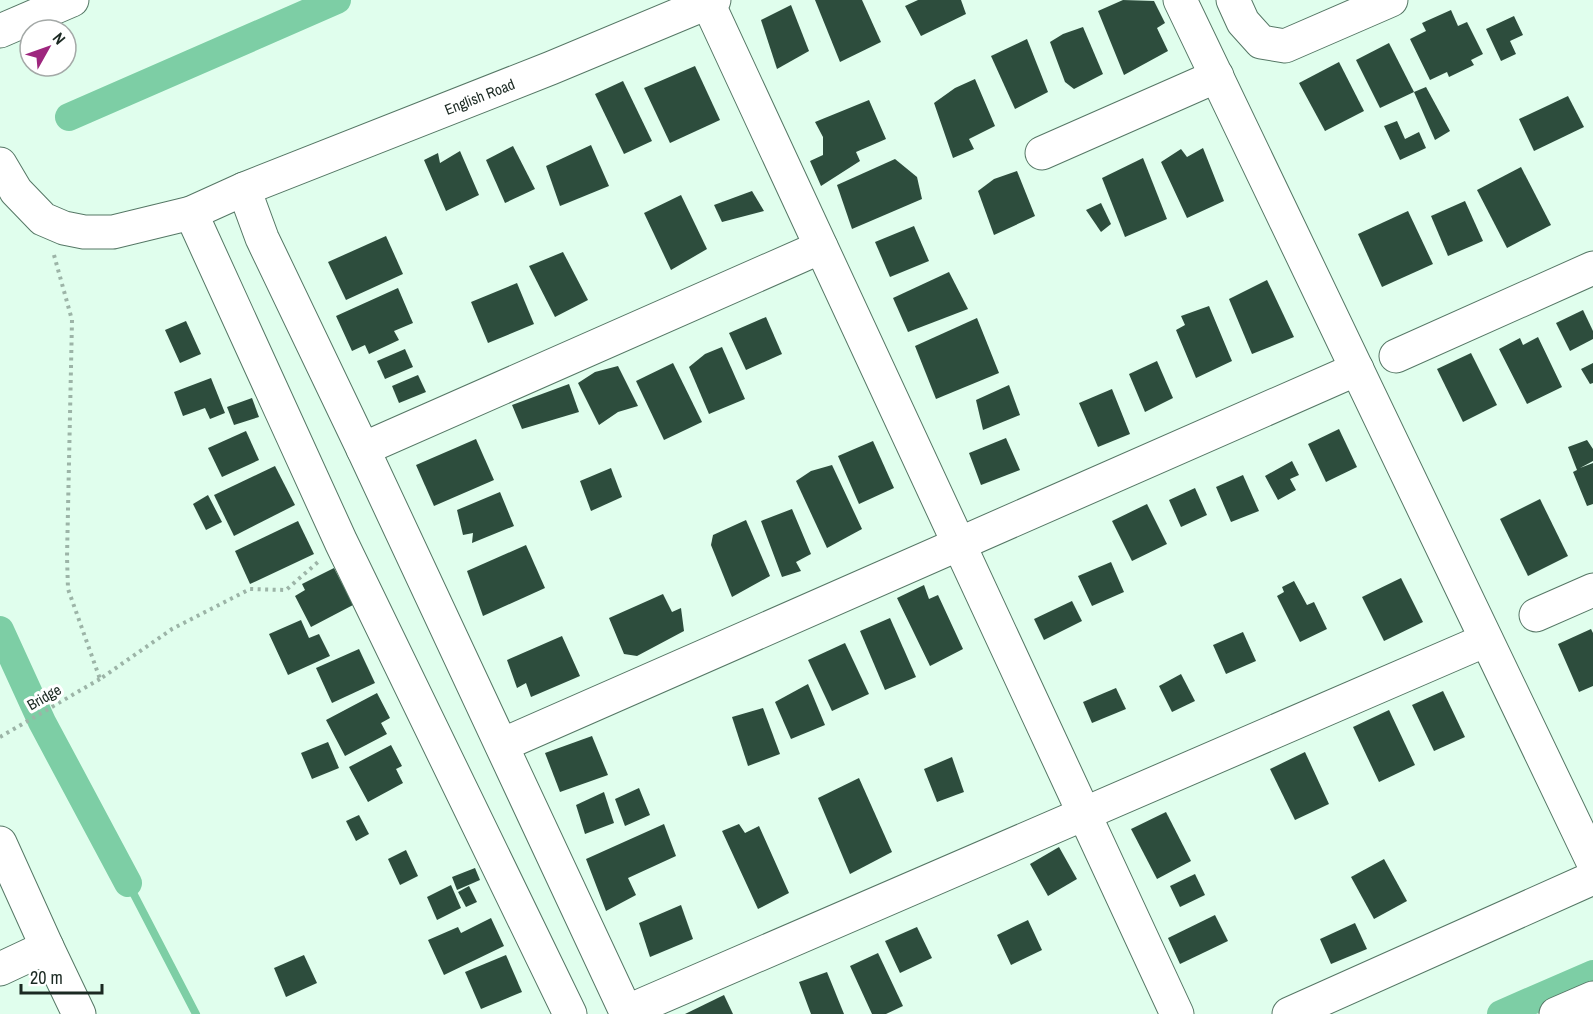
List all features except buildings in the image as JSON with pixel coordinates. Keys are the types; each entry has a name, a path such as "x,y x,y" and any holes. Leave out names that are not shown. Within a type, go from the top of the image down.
{"street":[{"path":"0,31 72,0"},
{"path":"1180,0 1593,862"},
{"path":"1233,0 1243,22 1261,42 1284,46 1391,0"},
{"path":"711,1 821,247 1177,1014"},
{"name":"English Road","path":"44,219 64,228 113,232 191,213 244,189 551,68 711,1"},
{"path":"1042,153 1217,76"},
{"path":"0,164 16,190 44,219"},
{"path":"244,189 262,238 627,1013 1486,640"},
{"path":"191,213 341,542 570,1014"},
{"path":"363,449 821,247"},
{"path":"1396,356 1593,268"},
{"path":"502,746 1357,369"},
{"path":"1536,615 1593,590"},
{"path":"0,843 80,1014"},
{"path":"1289,1014 1593,878"},
{"path":"0,969 47,947"},
{"path":"1556,1014 1593,998"}],"path":[{"path":"44,219 72,320 68,589 100,678"},
{"name":"Bridge","path":"0,737 100,678 172,629 250,589 286,590 341,542"}],"waterway":[{"path":"69,117 337,0"},
{"path":"0,630 42,722 128,883"},
{"path":"128,883 196,1014"},
{"path":"1501,1014 1593,974"}]}
